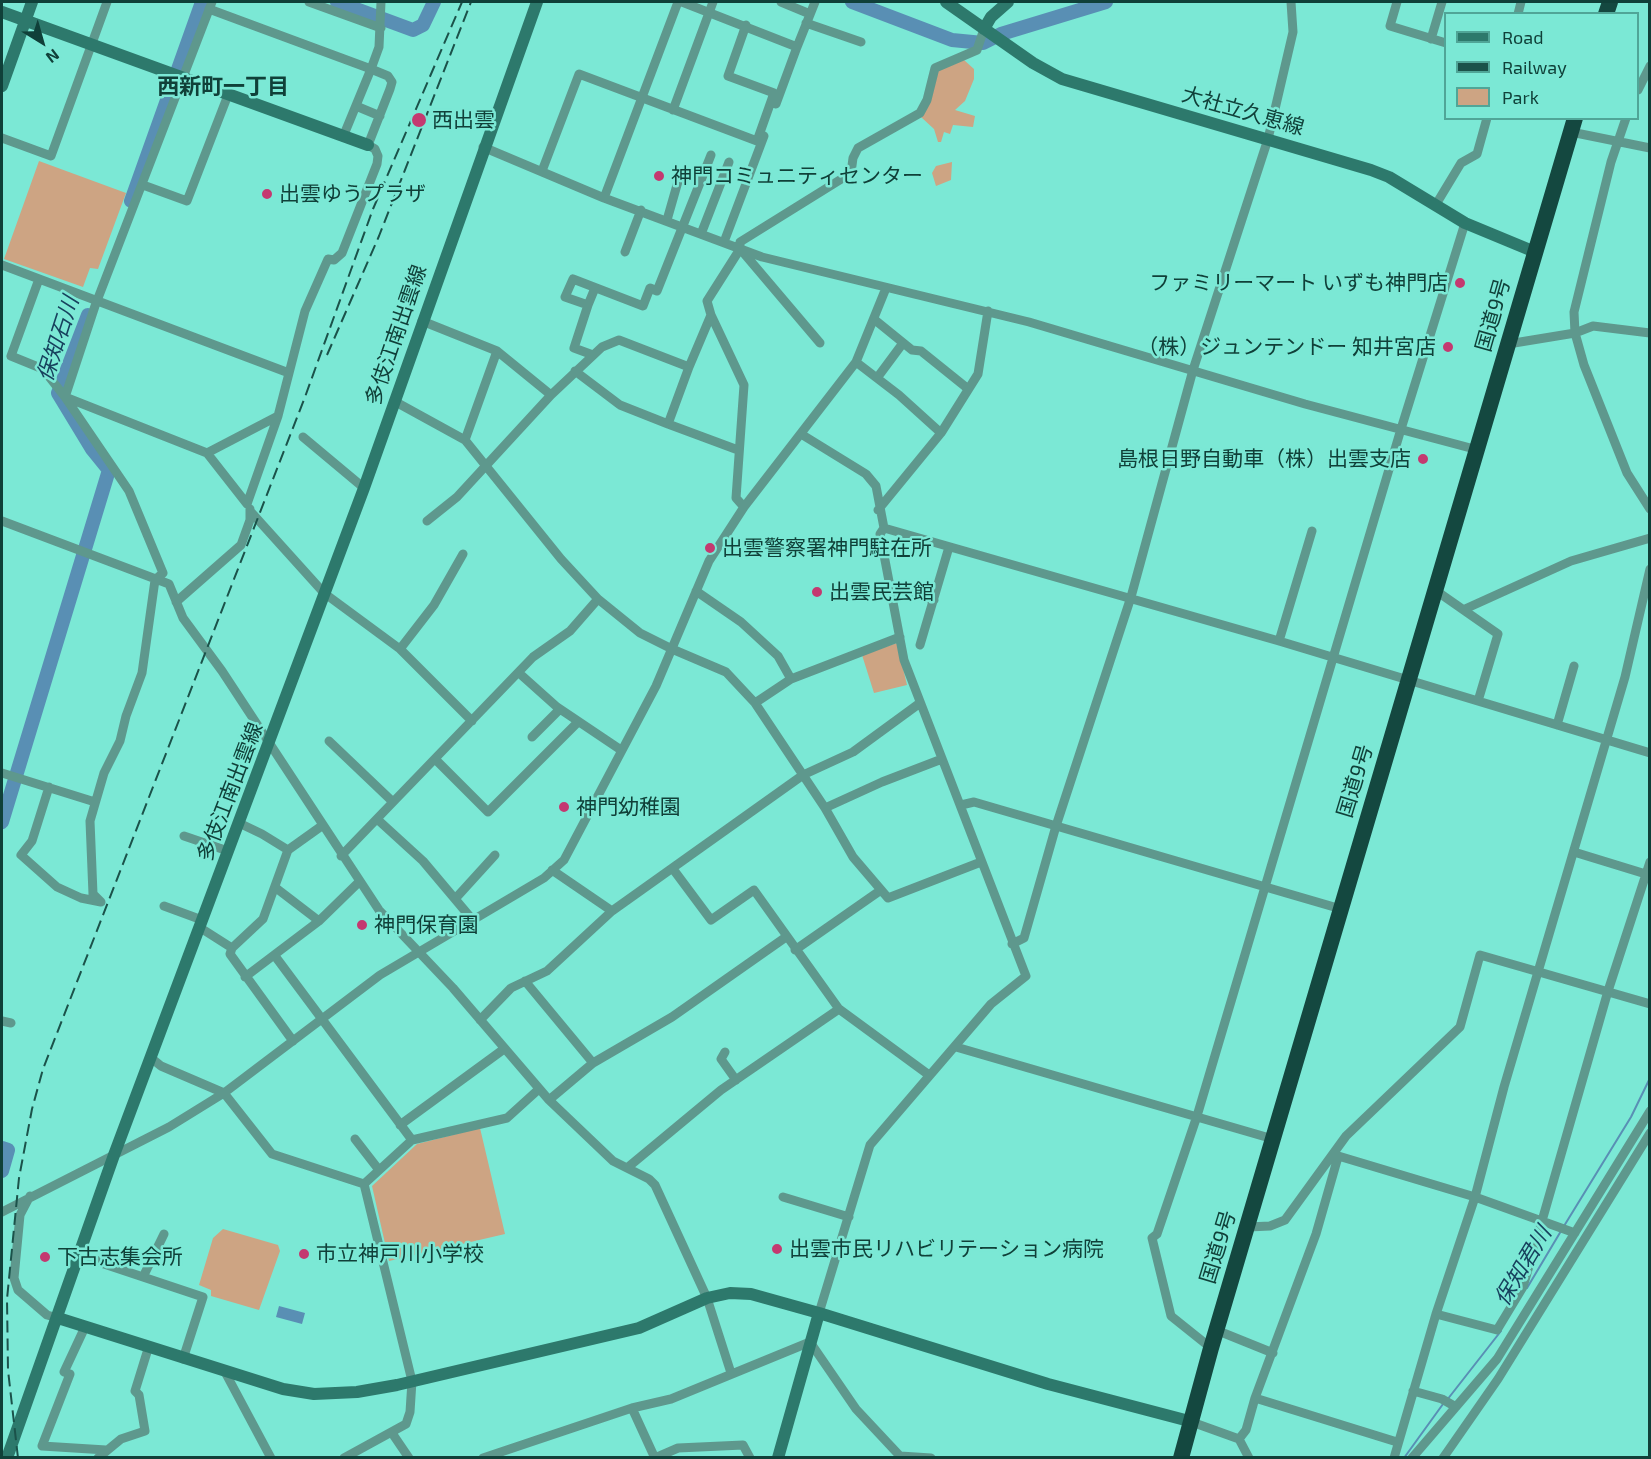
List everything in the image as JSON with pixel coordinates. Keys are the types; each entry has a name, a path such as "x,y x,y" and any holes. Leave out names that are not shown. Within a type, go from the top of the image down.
{"highway":[{"name":"国道9号","path":"1181,1458 1216,1330 1573,125"}],"main road":[{"path":"2,86 32,2"},
{"name":"多伎江南出雲線","path":"7,1458 150,1057 364,488 537,2"},
{"name":"大社立久恵線","path":"946,2 989,36 1062,79 1371,170 1389,177 1465,223 1534,252"},
{"path":"989,36 991,17 1005,3"},
{"path":"2,12 90,46 368,145"},
{"path":"58,1318 148,1349 225,1372 283,1389 314,1394 357,1392 412,1381 639,1328 707,1298 730,1293 751,1294 1048,1384 1190,1421"},
{"path":"778,1458 819,1313"}],"street":[{"path":"2,138 51,156 106,2"},
{"path":"309,2 381,28"},
{"path":"343,137 379,47 381,2"},
{"path":"604,198 680,2 746,25 797,47"},
{"path":"673,110 713,2"},
{"path":"781,2 810,14"},
{"path":"542,171 579,74 757,141 815,2"},
{"path":"1012,944 1024,938 1056,826 1131,597 1192,370 1268,139 1293,32 1291,2"},
{"path":"1397,2 1390,26 1444,42"},
{"path":"1431,39 1442,2"},
{"path":"65,397 97,301 184,79 210,5 388,76 392,82 368,145 375,149 378,156 377,164 342,253 334,260 328,259 305,311 278,416 249,508 241,544 176,602"},
{"path":"807,23 861,42"},
{"path":"724,242 774,93 728,76 746,25"},
{"path":"744,507 736,498 744,385 711,315 708,302 740,249 740,242 851,173 852,158 858,147 920,113 927,100 934,68 977,50 989,36"},
{"path":"1639,88 1650,66"},
{"path":"143,184 187,201 228,95"},
{"path":"356,106 380,116"},
{"path":"1435,206 1461,163 1477,154 1486,120"},
{"path":"1625,120 1575,312 1575,333 1584,365 1627,473 1650,509"},
{"path":"1573,125 1618,142 1650,148"},
{"path":"485,143 604,198 740,249 885,288 988,311 1478,450"},
{"path":"588,305 566,297 573,279 643,306 650,288 657,291 711,154"},
{"path":"701,234 729,162"},
{"path":"667,220 678,178"},
{"path":"626,252 641,210"},
{"path":"1211,1348 1171,1316 1152,1238 1157,1234 1197,1116 1401,429 1465,223"},
{"path":"740,249 820,343"},
{"path":"2,265 289,373"},
{"path":"39,279 11,356 43,369 65,397 129,491 163,573 155,580 142,673 126,716 120,741 104,773 90,821 93,894 101,902 81,898 57,888 21,855 32,841 49,787"},
{"path":"593,355 574,348 595,288"},
{"path":"2,1212 169,1127 224,1093 380,975 552,870 564,860 656,686 710,561 744,507 856,362 885,288"},
{"path":"878,510 941,433 960,405 967,388 978,374 988,311"},
{"path":"668,424 711,315"},
{"path":"874,320 912,350 921,351 967,388"},
{"path":"422,321 496,351 551,395"},
{"path":"1508,344 1575,333 1593,326 1650,333"},
{"path":"426,521 457,497 551,395 602,347 619,340 689,367"},
{"path":"877,378 903,343"},
{"path":"465,440 496,351"},
{"path":"856,362 941,433"},
{"path":"575,371 620,405 738,450"},
{"path":"65,397 207,453 249,508 324,593 400,649 472,721"},
{"path":"394,401 465,440 561,559 598,599 640,633 726,672 755,703 804,775 853,857 888,898 981,862"},
{"path":"207,453 278,416"},
{"path":"801,434 866,474 876,486 878,510 884,528"},
{"path":"303,437 364,488"},
{"path":"2,521 169,584 183,618 222,671 268,745 379,910 480,1020 549,1100 613,1161 649,1179 655,1185 707,1298 730,1373"},
{"path":"884,528 1131,597 1650,753"},
{"path":"819,1313 870,1145 992,1004 1026,976 904,660 880,534 884,528"},
{"path":"1279,641 1312,531"},
{"path":"1465,609 1571,561 1650,538"},
{"path":"920,645 949,547"},
{"path":"400,649 434,605 463,554"},
{"path":"1394,1458 1436,1314 1475,1197 1537,971 1645,616 1650,569"},
{"path":"890,588 934,600"},
{"path":"1436,590 1498,634 1478,701"},
{"path":"696,591 741,622 771,649 778,656 791,679"},
{"path":"341,856 533,657 570,631 598,599"},
{"path":"755,703 791,679 900,637"},
{"path":"1557,725 1574,666"},
{"path":"519,673 560,709 621,750"},
{"path":"480,1020 511,988 547,971 612,911 804,775 853,752 920,703"},
{"path":"532,737 560,709"},
{"path":"435,759 488,812 579,722"},
{"path":"329,741 393,802"},
{"path":"825,808 882,782 942,759"},
{"path":"2,773 95,802"},
{"path":"961,805 974,802 1341,909"},
{"path":"377,819 423,861 471,918"},
{"path":"238,824 262,834 288,850"},
{"path":"293,1041 244,977 230,954 232,948 263,920 288,850 323,825"},
{"path":"184,836 228,851"},
{"path":"1574,852 1648,875"},
{"path":"455,899 495,855"},
{"path":"1436,1314 1497,1330 1523,1287 1608,992 1648,875 1650,862"},
{"path":"673,868 711,920 754,891 839,1009 929,1076"},
{"path":"552,870 612,911"},
{"path":"244,977 319,921 359,882"},
{"path":"276,888 319,921"},
{"path":"795,950 881,890"},
{"path":"164,906 201,923 232,948"},
{"path":"549,1100 593,1063 672,1017 786,937"},
{"path":"1248,1227 1270,1226 1285,1220 1377,1105 1426,1062 1460,1027 1480,955 1650,1004"},
{"path":"275,956 412,1140"},
{"path":"525,981 593,1063"},
{"path":"627,1168 736,1080 839,1009"},
{"path":"956,1047 1273,1139"},
{"path":"400,1125 504,1049"},
{"path":"725,1052 721,1059 736,1080"},
{"path":"150,1057 161,1066 224,1093 272,1154 364,1184"},
{"path":"364,1184 412,1140 507,1118 539,1089"},
{"path":"1412,1458 1497,1359 1650,1111"},
{"path":"1443,1458 1498,1379 1650,1133"},
{"path":"354,1138 380,1170"},
{"path":"1335,1156 1475,1197 1575,1233"},
{"path":"1239,1439 1246,1430 1316,1234 1335,1156"},
{"path":"344,1458 406,1424 410,1412 412,1381 364,1184"},
{"path":"30,1196 20,1215 14,1278 18,1290 47,1315 58,1318"},
{"path":"783,1197 849,1217"},
{"path":"143,1277 164,1234"},
{"path":"80,1252 104,1264 203,1297 183,1359"},
{"path":"85,1327 64,1372 70,1374 42,1446 106,1450"},
{"path":"1216,1330 1273,1353"},
{"path":"483,1458 632,1408 671,1400 730,1373 810,1342 856,1408 900,1456 932,1458"},
{"path":"98,1458 120,1439 145,1431 139,1395 135,1391 148,1349"},
{"path":"225,1372 271,1458"},
{"path":"1413,1391 1442,1399 1456,1407"},
{"path":"1256,1398 1397,1442"},
{"path":"632,1408 655,1457 678,1448 743,1445 750,1458"},
{"path":"1190,1421 1239,1439 1249,1458"},
{"path":"392,1433 409,1458"}],"green space":[{"path":"964,60 974,69 974,79 965,101 955,110 975,116 973,127 953,125 950,134 944,132 941,142 938,142 934,129 921,117 938,71"},
{"path":"39,161 126,193 98,269 90,268 83,287 4,259"},
{"path":"952,162 951,180 936,186 932,173 936,166"},
{"path":"897,643 907,685 874,693 862,655"},
{"path":"480,1128 505,1234 389,1261 372,1186 417,1144"},
{"path":"223,1229 278,1245 280,1251 259,1310 211,1296 211,1290 199,1285 213,1238"}],"water":[{"path":"279,1306 305,1313 302,1324 276,1317"}],"waterway":[{"name":"保知石川","path":"131,201 202,2"},
{"name":"保知石川","path":"337,2 413,30 423,25 434,2"},
{"name":"保知石川","path":"852,2 952,40 983,43 1001,34 1106,2"},
{"name":"保知石川","path":"2,822 109,470 92,449 58,393 88,315"},
{"name":"保知君川","path":"1564,1226 1631,1117 1650,1078"},
{"name":"保知石川","path":"2,1148 8,1150 2,1171"},
{"name":"保知君川","path":"1527,1288 1561,1231"},
{"name":"保知君川","path":"1447,1400 1501,1331"},
{"name":"保知君川","path":"1404,1458 1443,1404"}],"railway":[{"path":"18,1458 8,1370 7,1299 19,1178 32,1109 43,1069 305,397 373,209 462,2"},
{"path":"327,355 379,236 471,2"}],"place":[{"name":"西出雲","path":"419,120"},
{"name":"神門コミュニティセンター","path":"659,176"},
{"name":"出雲ゆうプラザ","path":"267,194"},
{"name":"ファミリーマート いずも神門店","path":"1460,283"},
{"name":"（株）ジュンテンドー 知井宮店","path":"1448,347"},
{"name":"島根日野自動車（株）出雲支店","path":"1423,459"},
{"name":"出雲警察署神門駐在所","path":"710,548"},
{"name":"出雲民芸館","path":"817,592"},
{"name":"神門幼稚園","path":"564,807"},
{"name":"神門保育園","path":"362,925"},
{"name":"出雲市民リハビリテーション病院","path":"777,1249"},
{"name":"市立神戸川小学校","path":"304,1254"},
{"name":"下古志集会所","path":"45,1257"}],"district":[{"name":"西新町一丁目","path":"223,87"}]}
